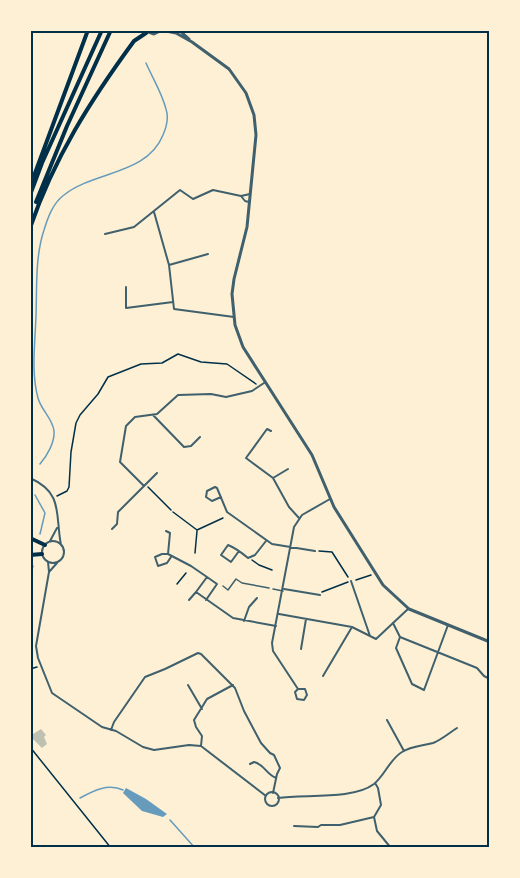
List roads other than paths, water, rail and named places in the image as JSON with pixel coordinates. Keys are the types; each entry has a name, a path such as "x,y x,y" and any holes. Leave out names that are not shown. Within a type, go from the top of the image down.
{"highway":[{"path":"30,189 88,30"},
{"path":"30,195 102,30"},
{"path":"30,227 46,176 111,30"},
{"path":"30,227 53,169 80,118 134,41 144,31"},
{"path":"30,538 45,544"},
{"path":"30,555 42,554"}],"street":[{"path":"144,31 154,34 161,30 176,33 192,42"},
{"path":"179,30 229,69 238,80 251,105 256,135 245,237 232,294 234,317 243,347 312,455 340,519 383,585 409,609 490,642"},
{"path":"105,234 134,227 180,190 193,200 213,190 241,196 250,194"},
{"path":"241,196 249,202"},
{"path":"154,211 169,265 174,309 234,317"},
{"path":"169,265 208,254"},
{"path":"126,287 126,308 173,302"},
{"path":"145,485 120,462 126,426 135,417 157,414 178,394 211,394 226,397 252,391 264,383"},
{"path":"153,415 184,447 191,446 200,437"},
{"path":"271,432 267,429 246,458 273,478 289,507 299,518"},
{"path":"273,478 288,469"},
{"path":"112,529 117,524 118,512 157,473"},
{"path":"30,478 50,492 58,507 58,526 64,554 49,572"},
{"path":"221,497 212,501 206,497 207,491 215,487 221,497 227,512 266,541 315,551"},
{"path":"298,689 273,651 272,643 294,527 299,518 330,499"},
{"path":"50,542 58,526"},
{"path":"166,531 170,533 169,556 167,563 158,567 155,557 162,554 169,556 191,566 219,584 206,600"},
{"path":"61,545 56,541 45,544 42,554 48,562 49,572 36,646 52,693 102,727 143,747 154,750 189,745 201,746 266,796"},
{"path":"239,551 231,562 221,555 228,545 239,551 248,558 255,555 266,541"},
{"path":"48,562 58,562"},
{"path":"189,600 207,577"},
{"path":"223,586 228,590 236,579 242,583 269,588"},
{"path":"351,581 370,636"},
{"path":"273,589 320,595"},
{"path":"196,592 232,618 276,626"},
{"path":"244,621 249,607 257,598"},
{"path":"279,614 352,627 376,639 409,609"},
{"path":"301,649 306,619"},
{"path":"393,623 400,637 477,668 490,679"},
{"path":"400,637 396,648 404,669 412,684 424,690 448,625"},
{"path":"323,676 352,627"},
{"path":"111,730 145,677 198,653 204,655 233,685 261,743 278,762 280,768 273,793"},
{"path":"189,685 202,709"},
{"path":"201,746 202,736 194,720 207,699 233,685"},
{"path":"302,688 307,692 307,698 297,699 295,692 298,689 302,688"},
{"path":"387,720 404,751"},
{"path":"273,793 278,798 331,795 367,788 375,783 404,751 420,744 436,741 457,728"},
{"path":"250,764 254,762 260,764 276,778"},
{"path":"375,783 381,805 374,817 377,831 392,848"},
{"path":"266,796 273,793"},
{"path":"266,796 266,802 270,806 275,805 278,798"},
{"path":"294,826 340,825 374,817"}],"water":[{"path":"126,788 167,814 163,817 142,811 123,793"}],"waterway":[{"path":"40,464 50,449 54,431 52,422 40,402 35,378 37,273 41,240 51,211 64,195 76,187 133,165 155,148 164,132 167,116 162,97 146,63"},
{"path":"35,495 45,513 40,534"},
{"path":"30,576 33,566"},
{"path":"80,798 106,788 123,790"},
{"path":"170,820 195,848"}]}
